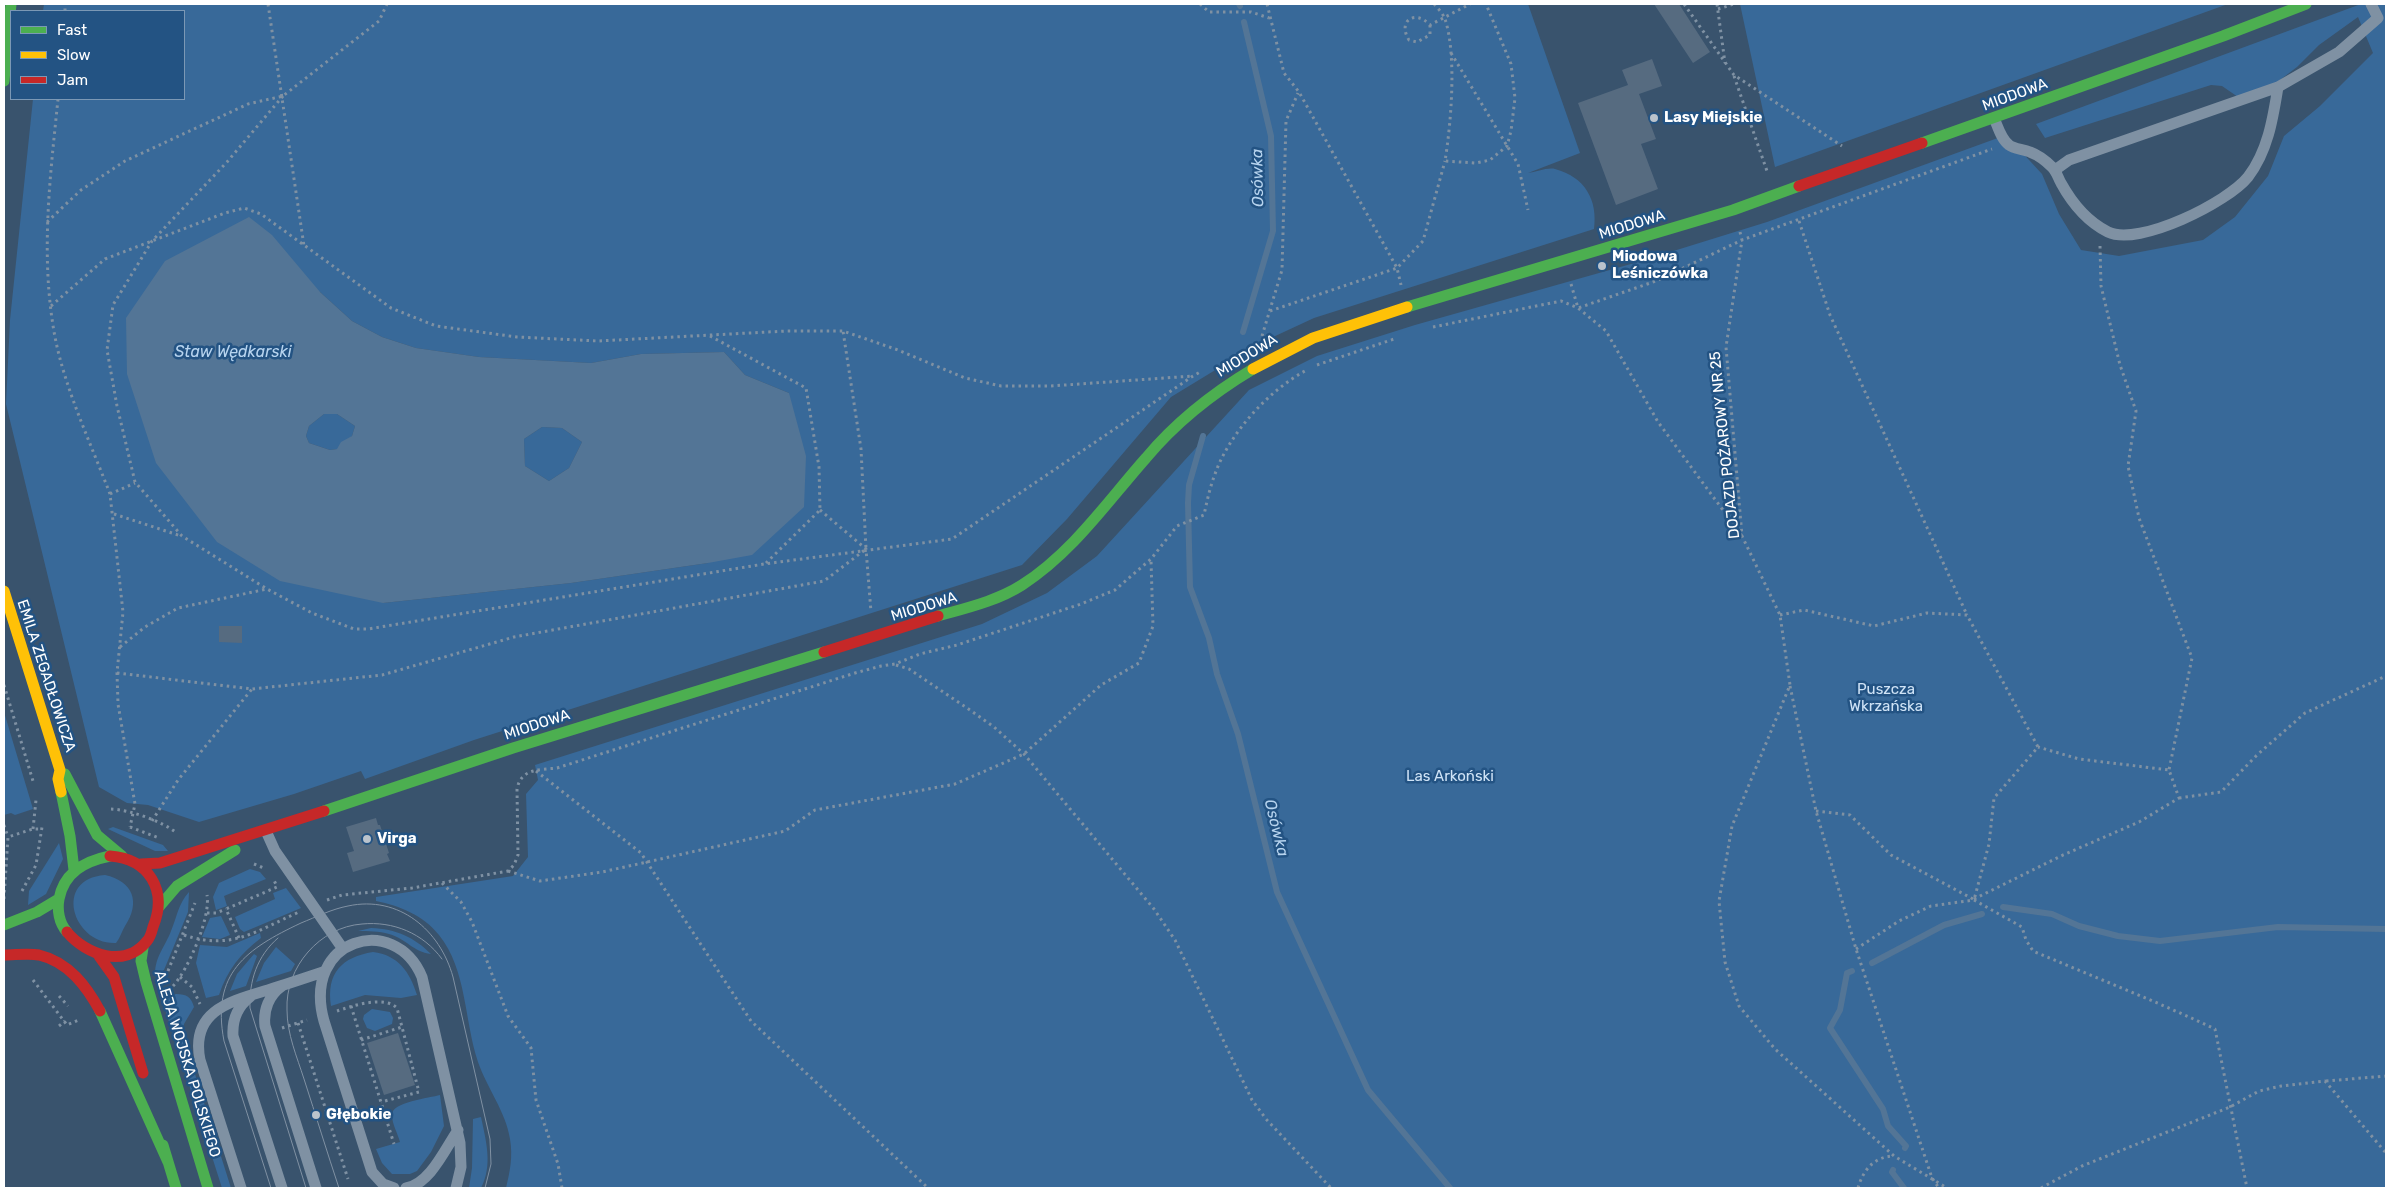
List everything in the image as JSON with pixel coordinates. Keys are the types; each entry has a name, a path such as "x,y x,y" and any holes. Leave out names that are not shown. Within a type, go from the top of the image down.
{"street":[{"name":"MIODOWA","path":"141,864 160,863 266,831 523,745 997,598 1041,573 1066,551 1177,425 1234,380 1274,356 1341,327 1733,210 1994,118 2306,4"},
{"path":"4,81 10,15"},
{"name":"EMILA ZEGADŁOWICZA","path":"4,591 22,654 60,770 58,779 70,836 74,870"},
{"name":"EMILA ZEGADŁOWICZA","path":"60,770 68,776 97,835 122,856"},
{"name":"MIODOWA","path":"159,907 177,886 266,831"},
{"path":"122,856 141,864 153,882 159,907 155,926 143,948 118,958 99,956 62,935 57,900 66,880 74,870 96,859 122,856"},
{"path":"4,925 37,912 57,900"},
{"path":"4,950 28,943"},
{"name":"ALEJA WOJSKA POLSKIEGO","path":"143,948 141,961 146,982 208,1188"},
{"path":"4,955 44,957 71,971 86,986 100,1011 168,1162"},
{"path":"99,956 112,973 119,991 176,1188"}],"lane":[{"path":"2055,170 2069,160 2278,87 2340,52 2378,18 2371,4"},
{"path":"1994,118 2007,143 2012,147 2030,152 2055,170 2080,210 2100,228 2111,233 2127,236 2145,234 2192,215 2230,192 2247,178 2261,156 2271,126 2278,87"},
{"path":"266,831 275,852 343,949"},
{"path":"394,1188 380,1181 370,1165 323,1017 320,993 323,972 331,960 343,949 362,942 382,942 400,949 417,966 423,981 458,1130 461,1159 456,1188"},
{"path":"242,1188 200,1060 199,1044 204,1025 216,1009 230,1002 323,972"},
{"path":"291,983 281,987 270,999 265,1014 265,1026 316,1188"},
{"path":"258,993 246,1000 238,1009 234,1020 233,1036 282,1188"},
{"path":"406,1188 417,1184 426,1177 458,1130"}],"path":[{"path":"268,4 304,246"},
{"path":"182,536 135,482 117,406 107,350 113,305 152,241 227,162 282,96 379,21 387,4"},
{"path":"1200,4 1209,12 1251,12 1269,18"},
{"path":"1267,4 1284,73 1299,92 1376,228 1397,268 1404,294"},
{"path":"1268,9 1272,4"},
{"path":"1269,311 1397,268 1423,241 1445,161 1450,126 1450,52 1445,18 1434,4"},
{"path":"1430,25 1470,4"},
{"path":"1445,161 1467,163 1490,160 1507,146 1515,114 1511,64 1486,4"},
{"path":"1684,4 1734,75 1866,163"},
{"path":"1717,4 1725,64"},
{"path":"1718,8 1734,4"},
{"path":"1414,17 1424,18 1430,25 1430,35 1417,42 1409,40 1405,34 1405,26 1408,20 1414,17"},
{"path":"1450,52 1521,171 1528,210"},
{"path":"1734,75 1775,195"},
{"path":"1262,337 1282,270 1286,121 1299,92"},
{"path":"47,222 80,190 125,160 248,104 282,96"},
{"path":"58,100 46,239 51,306 60,357 110,494 114,514 116,563 123,612 117,673 118,704 135,804 130,827 164,840"},
{"path":"1578,308 1656,281 1742,240 1799,221 2007,143"},
{"path":"51,306 105,259 225,213 244,208 261,214 391,308 436,326 517,337 598,342 787,331 843,331 898,350 965,378 1001,386 1051,386 1155,377 1193,376 952,539 764,564 368,629 354,629 312,613 267,589 182,536 114,514"},
{"name":"DOJAZD POŻAROWY NR 25","path":"1733,210 1742,240 1726,348 1742,536 1780,615 1790,685 1816,811 1856,949 1932,1178"},
{"path":"1799,221 1830,315 1967,615 2038,747 2079,759 2169,770"},
{"path":"2100,228 2100,286 2120,365 2136,411 2128,466 2139,518 2192,658 2169,770 2179,798"},
{"path":"1427,328 1561,301 1578,308 1606,331 1658,422 1742,536"},
{"path":"843,331 861,449 873,638"},
{"path":"710,336 806,388 819,467 820,510 764,564"},
{"path":"1313,366 1401,336"},
{"path":"508,871 518,855 517,789 519,781 527,772 557,768 855,673 895,664 920,654 957,645 1115,590 1151,559 1177,526 1204,515 1215,473 1241,427 1287,381 1307,370"},
{"path":"110,494 135,482"},
{"path":"820,510 866,549"},
{"path":"117,673 252,689 382,676 514,637 824,582 866,549"},
{"path":"322,902 342,895 442,883 508,871 540,881 602,872 785,831 815,810 955,784 1024,754 1101,685 1139,663 1153,626 1151,559"},
{"path":"119,648 145,627 178,608 267,589"},
{"path":"1780,615 1804,610 1874,626 1927,613 1967,615"},
{"path":"895,664 909,669 967,708 994,727 1024,754 1154,909 1175,940 1252,1100 1266,1119 1331,1188"},
{"path":"1856,949 1899,921 1931,906 1974,900 2063,855 2139,822 2179,798 2220,792 2257,755 2305,713 2386,676"},
{"path":"4,685 33,785"},
{"path":"1790,685 1732,826 1719,901 1725,962 1739,1006 1775,1049 1894,1156 1947,1188"},
{"path":"152,821 178,780 252,689"},
{"path":"1974,900 1989,844 1994,798 2038,747"},
{"path":"535,771 641,853 751,1022 928,1188"},
{"path":"8,837 34,829 35,794"},
{"path":"1816,811 1850,815 1891,855 2022,928 2026,940 2033,951 2110,984 2153,999 2216,1029 2247,1188"},
{"path":"134,814 168,827 181,838"},
{"path":"4,825 8,837 4,898"},
{"path":"19,896 35,868 41,842"},
{"path":"442,883 461,902 472,922 508,1016 531,1048 536,1100 558,1164 562,1188"},
{"path":"207,913 216,913 271,889"},
{"path":"169,988 183,972 207,913 206,890"},
{"path":"165,974 171,966 184,934 194,907 194,897"},
{"path":"226,909 239,938"},
{"path":"184,934 196,939 219,942 239,938 303,910"},
{"path":"31,975 34,982 68,1025 86,1016"},
{"path":"351,1006 394,1144"},
{"path":"59,1026 65,1022"},
{"path":"298,1023 348,1179"},
{"path":"361,1040 402,1027"},
{"path":"2041,1188 2082,1166 2230,1107 2259,1091 2281,1086 2386,1076"},
{"path":"2325,1081 2386,1153"},
{"path":"1858,1188 1870,1166 1876,1160 1894,1156"},
{"path":"1932,1178 1939,1188"}],"green space":[{"path":"44,4 1528,4 1580,153 1528,173 1555,169 1574,178 1587,191 1594,209 1595,218 1594,229 1314,318 1258,344 1171,397 1067,519 1022,565 474,740 365,779 361,771 294,794 199,822 148,805 127,803 99,787 6,404 10,320 33,100 185,100 185,10 43,10","holes":["165,261 320,292 352,321 382,337 416,348 479,357 591,363 641,354 724,352 745,375 789,393 708,563 571,583 383,603"]},
{"path":"1740,4 2228,4 1775,167"},
{"name":"Puszcza Wkrzańska","path":"2361,4 2386,4 2386,1188 506,1188 511,1158 508,1129 478,1062 455,964 439,935 426,922 410,912 376,901 376,897 513,876 528,857 526,794 538,780 535,765 982,624 1047,593 1097,556 1249,390 1317,356 1415,325 1638,262 1767,222 2006,135 2042,174 2059,214 2081,250 2119,256 2203,240 2235,217 2268,176 2284,136 2320,106 2373,53 2358,17 2319,45 2297,67 2264,92 2238,97 2222,86 2211,85 2045,138 2036,124"},
{"path":"324,414 337,414 355,426 352,436 338,449 330,450 309,443 306,436 309,426"},
{"path":"542,427 562,428 582,442 569,468 549,481 525,466 524,439"},
{"path":"4,712 33,809 15,815 11,813 4,815"},
{"path":"113,827 163,845 168,851 155,851 108,829"},
{"path":"59,843 63,859 46,894 28,905 29,891"},
{"path":"250,869 260,872 266,879 224,896 227,906 216,910 213,897 219,883"},
{"path":"105,875 122,882 132,894 133,909 116,943 101,941 89,934 80,923 74,911 74,899 78,888 88,879"},
{"path":"286,888 301,908 244,932 240,929 235,917 275,899 273,893"},
{"path":"189,892 188,912 164,970 155,975 158,957 169,937 180,906"},
{"path":"221,916 230,935 220,939 202,937 210,918"},
{"path":"371,928 389,930 404,935 418,943 431,954 419,951 401,939 389,934 358,931"},
{"path":"260,933 261,938 241,956 231,970 219,995 206,998 196,963 200,945 227,947"},
{"path":"276,947 295,964 291,971 256,982 264,963"},
{"path":"373,952 389,957 402,966 411,979 417,995 401,998 365,995 331,1006 331,984 338,969 353,958"},
{"path":"254,954 257,956 246,986 230,991 237,974"},
{"path":"176,994 188,997 194,1007 184,1024 183,1036 231,1188 222,1188 162,1000"},
{"path":"372,1009 390,1012 393,1018 392,1024 375,1031 367,1028 363,1019 364,1015"},
{"path":"440,1095 444,1126 431,1152 417,1171 410,1174 392,1174 382,1163 376,1149 400,1142 393,1122 393,1111 404,1104"},
{"path":"481,1117 488,1162 487,1171 481,1188 469,1188 472,1168 473,1119"}],"water":[{"name":"Staw Wędkarski","path":"249,217 272,235 320,292 352,321 382,337 416,348 479,357 591,363 641,354 724,352 745,375 789,393 806,456 804,507 752,555 571,583 383,603 280,581 217,542 156,463 127,374 126,318 165,261","holes":["324,414 337,414 355,426 352,436 341,442 337,449 330,450 309,443 306,436 309,426","542,427 562,428 582,442 569,468 549,481 525,466 524,439"]}],"building":[{"path":"1654,4 1679,4 1710,52 1693,63"},
{"path":"1652,59 1662,86 1639,94 1656,139 1641,144 1658,189 1616,205 1578,103 1628,85 1622,70"},
{"path":"219,626 242,626 242,643 219,642"},
{"name":"Virga","path":"376,818 378,825 380,825 390,861 353,872 347,853 354,851 346,827"},
{"path":"398,1033 415,1085 384,1095 367,1043"}],"waterway":[{"name":"Osówka","path":"1243,332 1273,231 1271,136 1244,22"},
{"name":"Osówka","path":"1203,436 1189,485 1190,587 1209,638 1217,674 1238,734 1277,892 1368,1090 1450,1188"},
{"path":"2003,907 2052,914 2079,926 2118,936 2160,941 2278,927 2386,929"},
{"path":"1872,963 1944,925 1982,914"},
{"path":"1852,971 1847,973 1840,1010 1830,1028 1883,1109 1888,1126 1906,1146 1905,1148"},
{"path":"1893,1170 1892,1172 1904,1188"}],"tram line":[{"path":"271,1188 224,1041 221,1017 223,998 228,981 237,966 249,954 281,933 324,913 348,906 367,904 384,906 400,911 415,920 428,931 447,960 453,977 490,1139 491,1164 485,1188"},
{"path":"339,1188 291,1037 287,1010 288,994 292,979 308,952 319,941 347,927 362,924 385,925 406,931 426,942 442,959"},
{"path":"278,938 265,953 256,970 251,988 250,1008 306,1188"}],"traffic: fast":[{"path":"10,10 11,4"},
{"path":"1922,143 2223,36 2306,4"},
{"path":"4,81 10,15"},
{"path":"1407,307 1733,210 1799,186"},
{"path":"938,616 981,604 1012,591 1040,572 1088,526 1146,458 1182,420 1209,398 1253,369"},
{"path":"324,811 513,748 824,652"},
{"path":"65,774 97,835 122,856"},
{"path":"61,792 70,836 74,870"},
{"path":"159,907 177,886 235,850"},
{"path":"67,932 60,921 58,908 59,899 66,882 77,869 92,861 110,856"},
{"path":"4,925 37,912 57,900"},
{"path":"143,948 141,961 146,982 208,1188"},
{"path":"100,1011 168,1162"},
{"path":"163,1145 176,1188"}],"traffic: slow":[{"path":"1253,369 1313,338 1407,307"},
{"path":"4,591 60,770 58,779 61,792"}],"traffic: jam":[{"path":"1799,186 1922,143"},
{"path":"824,652 938,616"},
{"path":"141,864 160,863 324,811"},
{"path":"67,932 84,947 106,956 117,957 128,955 138,950 149,938 157,913 158,901 152,879 145,870 135,863 124,858 110,856"},
{"path":"4,955 39,955 59,963 68,969 83,985 100,1011"},
{"path":"99,956 114,977 143,1073"}],"place":[{"name":"Lasy Miejskie","path":"1654,118"},
{"name":"Miodowa Leśniczówka","path":"1602,266"},
{"name":"Virga","path":"367,839"},
{"name":"Głębokie","path":"316,1115"}],"park label":[{"name":"Las Arkoński","path":"1450,777"}]}
